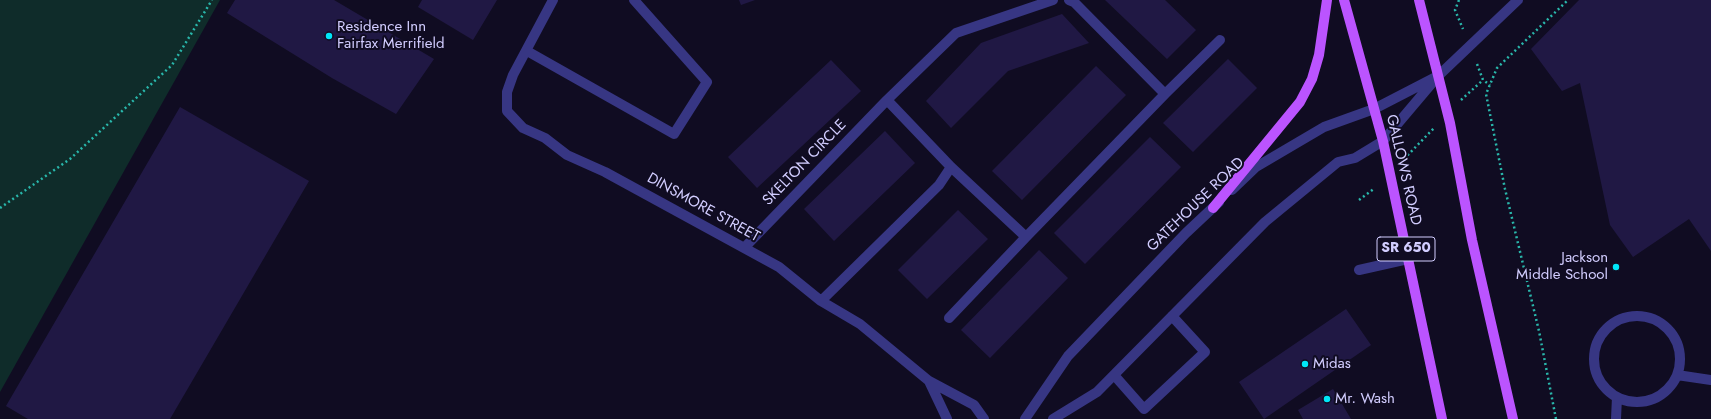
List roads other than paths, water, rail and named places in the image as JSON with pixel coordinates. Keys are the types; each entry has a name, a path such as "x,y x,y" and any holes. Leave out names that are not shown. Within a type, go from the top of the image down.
{"main road":[{"path":"1213,208 1300,102 1312,79 1319,55 1327,0"},
{"name":"GALLOWS ROAD","path":"1344,0 1383,141 1442,419"},
{"path":"1419,0 1448,114 1472,240 1513,419"}],"street":[{"name":"DINSMORE STREET","path":"552,0 507,92 507,111 523,128 545,138 567,155 605,172 779,267 821,301 860,324 930,381 974,405 984,419"},
{"path":"527,52 674,134 707,82 634,0"},
{"name":"SKELTON CIRCLE","path":"744,248 887,100 956,34 1053,0"},
{"path":"1070,0 1074,2 1165,94"},
{"name":"GATEHOUSE ROAD","path":"1053,419 1097,392 1265,222 1316,179 1338,162 1355,158 1383,141 1438,76 1518,0"},
{"path":"949,318 1165,94 1220,40"},
{"name":"GATEHOUSE ROAD","path":"1030,416 1068,356 1186,233 1256,167 1324,127 1374,109 1438,76"},
{"path":"887,100 951,167 1026,237"},
{"path":"821,301 939,185 951,167"},
{"path":"1359,270 1408,259"},
{"path":"1114,374 1144,410 1205,352 1172,316"},
{"path":"1635,316 1649,317 1662,323 1672,333 1679,346 1680,360 1677,375 1670,387 1659,396 1645,401 1631,401 1617,397 1606,389 1598,377 1594,364 1595,350 1600,337 1609,326 1621,319 1635,316"},
{"path":"1677,375 1711,380"},
{"name":"DINSMORE STREET","path":"930,381 947,419"},
{"path":"1616,419 1617,397"}],"place":[{"name":"Residence Inn Fairfax Merrifield","path":"329,36"},
{"name":"Jackson Middle School","path":"1616,267"},
{"name":"Midas","path":"1305,364"},
{"name":"Mr. Wash","path":"1327,399"}]}
